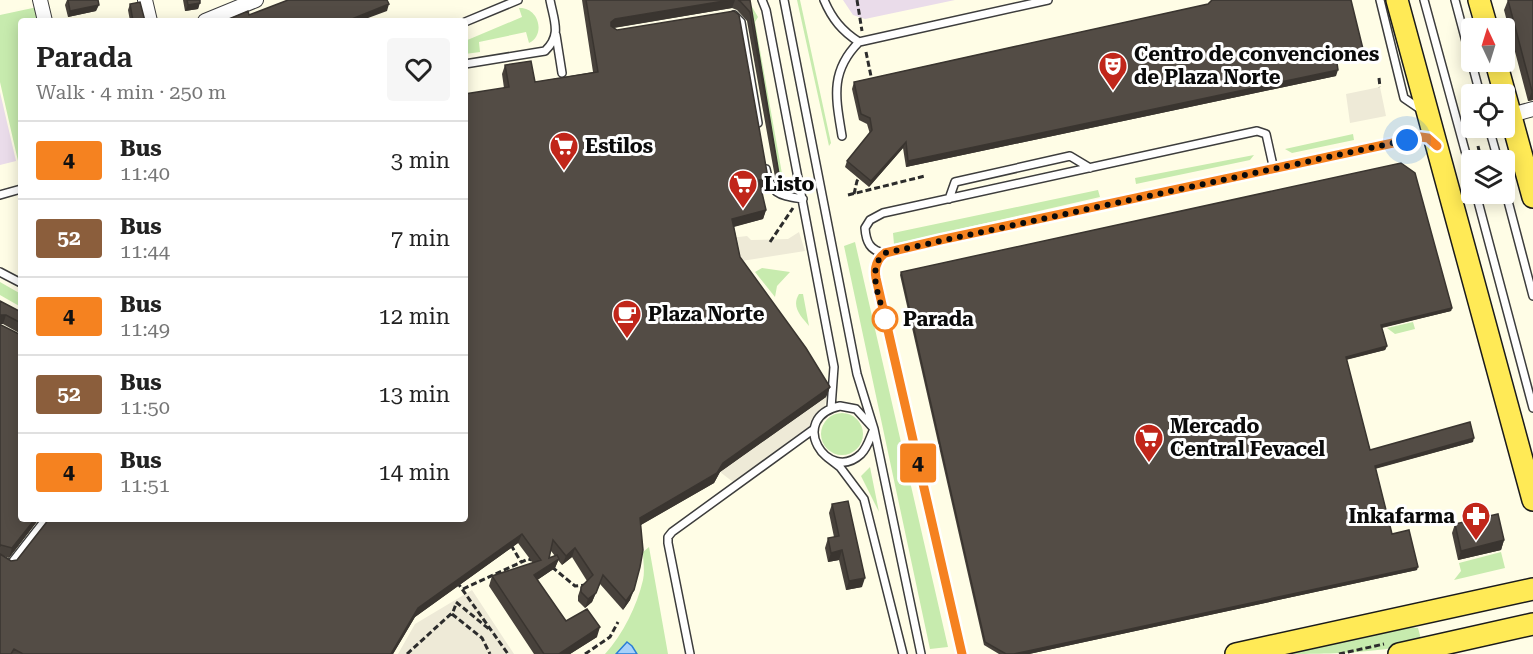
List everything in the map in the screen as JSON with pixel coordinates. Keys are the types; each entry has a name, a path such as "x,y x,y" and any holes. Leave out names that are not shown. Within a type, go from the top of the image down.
{"main road":[{"path":"1397,0 1533,500"},
{"path":"1483,1 1486,18"},
{"path":"1515,130 1533,197"},
{"path":"1236,654 1533,589"},
{"path":"1419,615 1427,620 1432,629 1432,640 1426,648"},
{"path":"1395,648 1426,648 1533,624"}],"street":[{"path":"40,0 44,18"},
{"path":"145,0 149,18"},
{"path":"212,18 256,0"},
{"path":"1515,114 1533,109"}],"lane":[{"path":"468,21 518,0"},
{"path":"550,0 562,73"},
{"path":"762,0 766,10 803,199 834,368 831,408"},
{"path":"784,0 857,374 874,429 921,654"},
{"path":"824,0 838,25 859,42"},
{"path":"842,136 836,101 837,79 843,61 859,42 1048,0"},
{"path":"1380,0 1404,98 1428,115"},
{"path":"1424,0 1465,150"},
{"path":"1455,0 1477,84"},
{"path":"722,16 733,14 741,22 759,126"},
{"path":"468,64 544,51 552,45 556,35"},
{"path":"1274,170 1267,137 1260,131 883,213 870,220 866,226 869,245 873,250 885,253 1274,170 1421,137 1428,138 1437,146"},
{"path":"949,199 954,182 1070,156 1090,168"},
{"path":"765,161 769,184 779,195 803,199"},
{"path":"0,195 18,190"},
{"path":"1479,204 1533,408"},
{"path":"1509,204 1533,296"},
{"path":"885,253 876,262 876,278 962,654"},
{"path":"0,272 18,281"},
{"path":"874,429 856,410 848,406 831,408 823,413 814,429 816,445 827,458 840,467 864,500 903,654"},
{"path":"690,654 668,543 669,537 672,532 814,429"},
{"path":"827,458 835,461 853,459 866,447 874,429"},
{"path":"0,559 10,565 44,522"}],"path":[{"path":"1379,78 1380,87"},
{"path":"1478,146 1479,150"},
{"path":"854,194 862,172"},
{"path":"848,195 925,176"},
{"path":"770,242 794,207"},
{"path":"510,543 521,562"},
{"path":"463,589 528,559 538,561"},
{"path":"548,563 575,586 592,585"},
{"path":"453,576 508,654"},
{"path":"407,654 452,614 456,603 493,632"},
{"path":"452,614 482,638 490,654"},
{"path":"585,654 610,637 618,622"},
{"path":"1339,654 1395,648"}],"shaded area":[{"path":"843,0 955,0 865,19 853,15"},
{"path":"1380,87 1386,116 1350,123 1346,94"},
{"path":"0,92 16,161 0,165"},
{"path":"799,232 805,251 735,262 730,238 747,236 751,240 788,239"},
{"path":"827,396 823,413 814,429 737,485 720,472"},
{"path":"472,590 514,654 398,654 415,624"}],"green space":[{"path":"748,0 758,17 755,22 784,185 779,179"},
{"path":"797,0 800,0 831,143 829,146"},
{"path":"42,6 44,18 18,18 18,161 0,82 0,15"},
{"path":"519,8 531,12 538,22 537,34 529,43 526,32 479,42 480,52 468,54 468,40 522,17"},
{"path":"1353,134 1354,140 1292,153 1285,149"},
{"path":"1254,155 1250,160 1136,184 1135,178"},
{"path":"1098,190 1100,197 894,244 893,233"},
{"path":"855,242 948,647 930,649 844,246"},
{"path":"762,268 790,272 777,286 775,297 755,272"},
{"path":"0,282 18,292 18,305 0,295"},
{"path":"799,294 803,294 809,326 797,307"},
{"path":"1413,322 1415,329 1395,334 1387,328"},
{"path":"842,413 857,419 863,434 857,449 842,455 827,449 821,434 827,419"},
{"path":"870,467 879,512 861,476"},
{"path":"649,547 668,654 605,654 618,638 633,610 643,580 643,552"},
{"path":"1501,552 1505,568 1454,580 1461,571 1459,563"},
{"path":"1409,627 1418,628 1421,639 1394,648 1355,652 1282,654"}],"water":[{"path":"627,642 637,654 616,654"}],"building":[{"path":"68,0 98,0 99,5 70,11"},
{"path":"187,0 200,0 200,3 188,5"},
{"path":"288,0 387,0 389,4 354,18 231,18 248,11 249,15"},
{"name":"Plaza Norte","path":"586,0 730,0 615,19 611,22 611,26 617,30 734,11 739,15 768,178 759,180 766,210 732,219 740,257 806,348 830,387 723,463 717,473 640,518 643,550 634,590 626,601 603,575 596,593 588,599 581,592 581,587 593,575 575,548 566,556 553,540 549,558 557,555 559,559 534,575 566,621 587,609 600,627 559,654 544,654 492,576 541,560 522,534 418,608 391,654 23,654 14,649 11,654 0,654 0,554 11,561 17,560 47,522 468,522 468,94 509,87 505,65 531,61 535,82 598,72"},
{"path":"738,0 750,0 779,174 750,12"},
{"path":"1212,0 1351,0 1363,49 1336,56 1338,70 908,161 906,142 871,181 847,161 872,130 870,118 861,114 854,82 1208,4"},
{"path":"1508,0 1533,0 1533,91 1515,27 1515,18 1513,18"},
{"path":"140,2 144,18 132,18 130,4"},
{"path":"1401,163 1415,173 1452,308 1381,325 1387,346 1346,357 1370,450 1470,422 1474,438 1375,466 1392,534 1409,530 1418,567 1014,654 1006,654 985,642 901,272"},
{"path":"0,301 18,310 18,321 6,315 0,316"},
{"path":"0,323 18,334 18,522 33,522 12,548 0,546"},
{"path":"848,501 865,578 849,581 842,550 831,553 828,538 839,536 832,504"},
{"name":"Inkafarma","path":"1498,514 1504,540 1461,551 1455,524"}],"bus line":[{"name":"4","path":"962,654 876,278 876,262 880,257 885,253 940,240 1421,137 1428,138 1437,146"}],"place":[{"name":"Centro de convenciones de Plaza Norte","path":"1113,92"},
{"name":"Estilos","path":"564,172"},
{"name":"Listo","path":"743,210"},
{"name":"Parada","path":"885,319"},
{"name":"Plaza Norte","path":"627,340"},
{"name":"Mercado Central Fevacel","path":"1149,464"},
{"name":"Inkafarma","path":"1476,542"}],"route":[{"path":"885,319 886,321 875,268 876,262 885,253 1407,140"}]}
